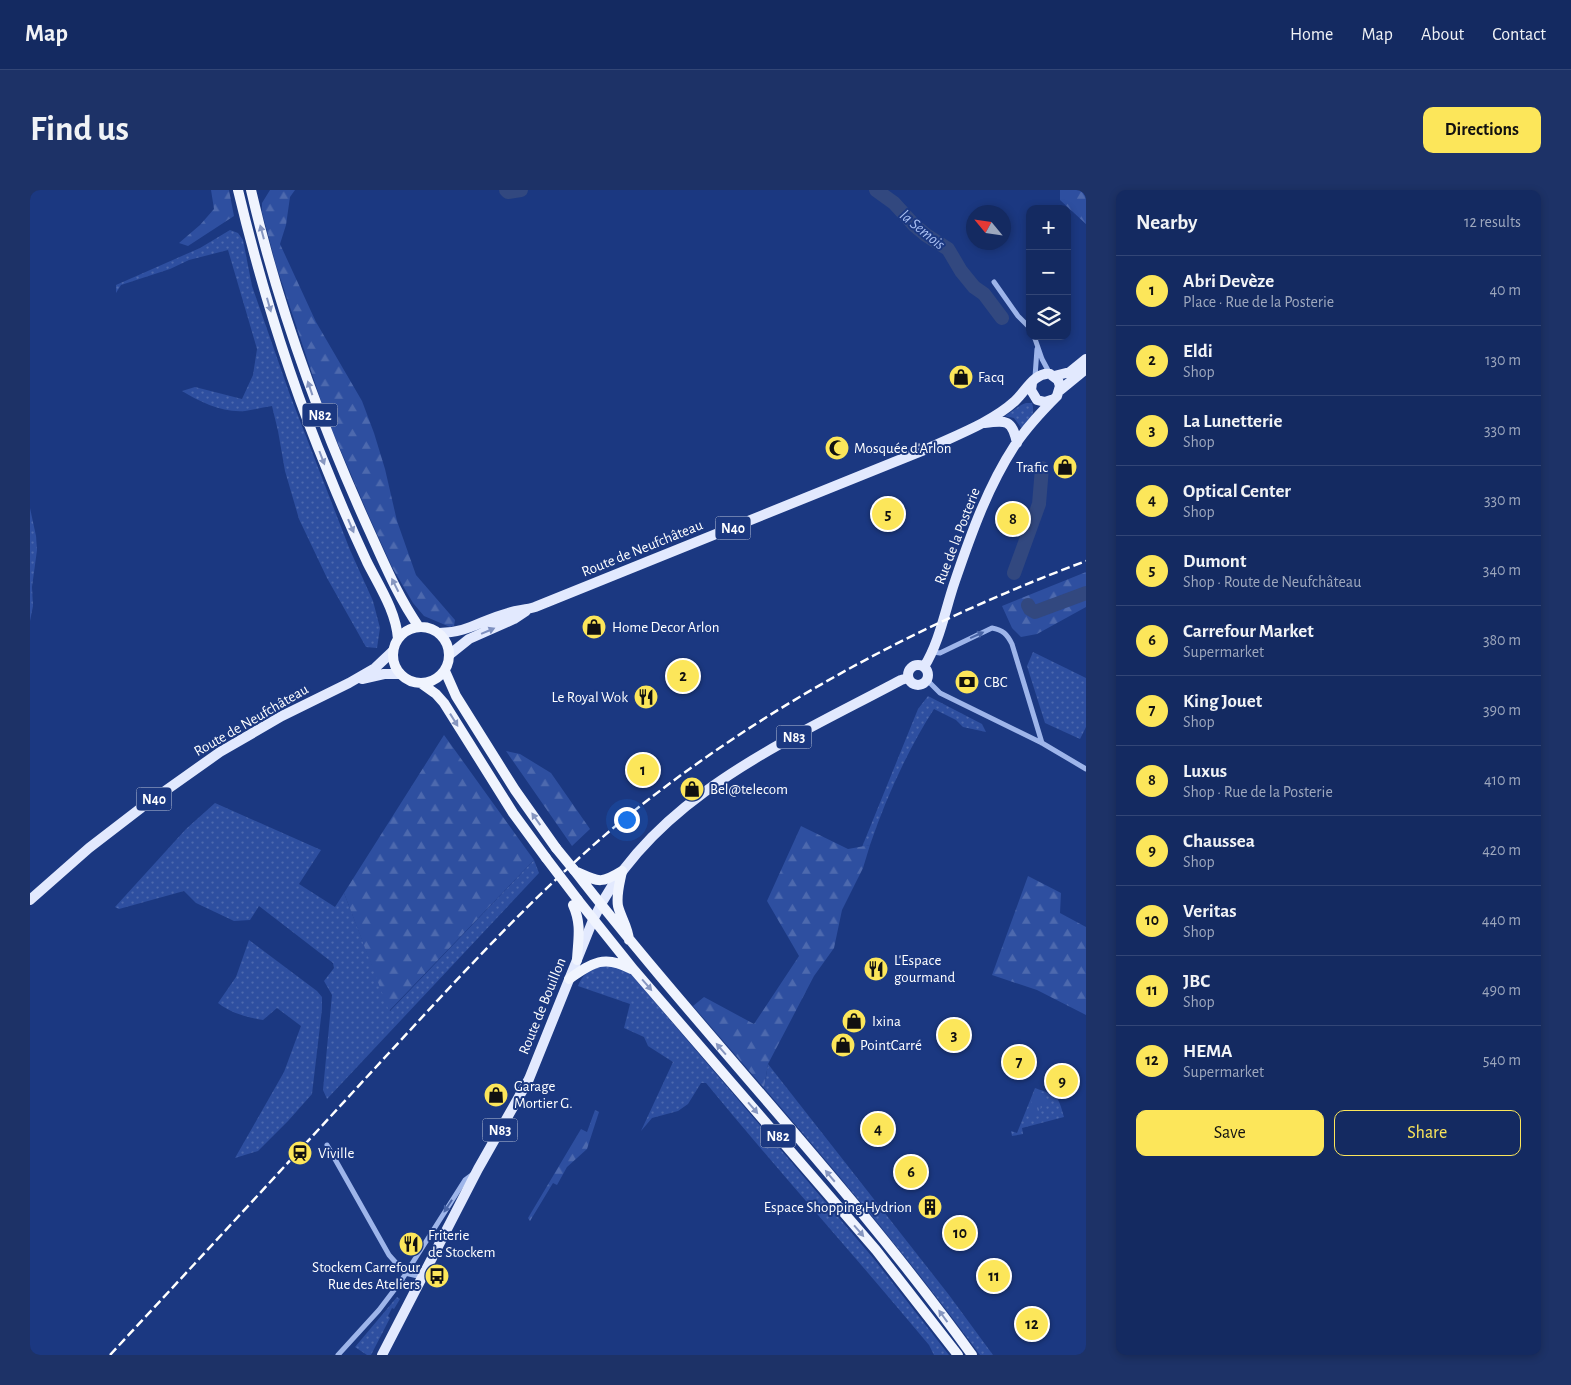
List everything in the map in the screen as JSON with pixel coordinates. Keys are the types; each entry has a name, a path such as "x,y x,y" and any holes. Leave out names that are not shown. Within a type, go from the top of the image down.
{"highway":[{"name":"N82","path":"238,190 287,363 335,489 395,619 398,638"},
{"name":"N82","path":"251,190 284,312 316,406 359,508 391,577 406,607 420,627"},
{"path":"398,638 407,630 420,627"},
{"name":"N40","path":"420,627 430,628 439,633"},
{"path":"422,684 431,682 445,671 449,655 448,647 445,639 439,633"},
{"name":"N40","path":"393,651 398,638"},
{"path":"393,651 394,663 400,674"},
{"name":"N82","path":"445,671 456,696 506,775 556,848 629,940 885,1240 972,1355"},
{"name":"N40","path":"400,674 406,680 422,684"},
{"path":"422,684 436,694 444,703 513,813 560,878 575,903 579,927 577,960"},
{"path":"574,870 596,880 608,879 622,870"},
{"path":"622,870 617,898 629,940"},
{"name":"N82","path":"575,903 593,920 876,1250 958,1355"},
{"path":"569,979 596,962 609,961 634,970"}],"main road":[{"path":"1052,375 1070,372 1086,359"},
{"name":"Rue de la Posterie","path":"601,904 622,870 651,837 723,779 792,738 908,678 908,672 912,667 919,665 924,667 932,652 985,500 997,475 1016,443 1033,422 1057,395 1086,369"},
{"path":"1037,399 1031,390 1034,380 1045,373 1052,375 1058,380 1057,395"},
{"name":"Route de Neufchâteau","path":"439,633 462,631 507,613 528,609 936,445 982,424 1013,403 1034,380"},
{"name":"N40","path":"1037,399 1045,402 1057,395"},
{"name":"Route de Neufchâteau","path":"1013,403 1037,399"},
{"name":"Rue de la Posterie","path":"1033,422 1037,410 1037,399"},
{"path":"982,424 1006,422 1014,429 1016,443"},
{"name":"Route de Neufchâteau","path":"449,655 469,639 514,620 528,609"},
{"name":"Route de Neufchâteau","path":"30,900 89,848 141,808 220,752 282,716 375,668 393,651"},
{"path":"908,678 913,684 922,685 927,680 928,674 924,667"},
{"name":"Route de Neufchâteau","path":"349,683 384,674 400,674"},
{"name":"Route de Bouillon","path":"382,1355 478,1169 529,1079 601,904"}],"street":[{"path":"994,282 1018,316 1026,324"},
{"path":"1036,340 1042,359 1052,375"},
{"path":"1034,380 1037,343"},
{"path":"932,652 940,653 992,628 1000,629 1008,635 1042,743"},
{"path":"927,680 940,693 1042,743 1086,769"},
{"path":"327,1145 389,1255 405,1273 422,1277"},
{"path":"338,1355 379,1310 400,1281 465,1180 478,1169"},
{"path":"400,1281 416,1289"}],"green space":[{"path":"211,190 229,190 234,216 188,246 179,243 200,225 214,209"},
{"path":"270,190 295,190 290,197 286,225 280,244 316,322 362,401 385,469 397,521 416,575 455,620 454,626 450,627 424,616 413,603 392,567 326,416 276,265 262,212 262,203"},
{"path":"1060,190 1086,190 1086,224 1071,210 1071,205 1065,205 1060,200"},
{"path":"230,230 238,233 243,240 252,286 290,395 350,550 373,601 380,628 377,648 366,647 327,578 299,519 285,471 272,406 245,411 228,410 204,403 182,391 195,387 242,399 253,375 257,349 228,250 189,260 170,269 121,285 116,293 116,285 200,248"},
{"path":"1026,403 1032,403 1033,411 1022,429 1014,418 1005,416"},
{"path":"30,508 37,550 32,587 33,606 30,621"},
{"path":"1086,572 1086,607 1037,634 1021,637 1012,628 1002,606"},
{"path":"1033,652 1086,678 1086,727 1080,739 1045,723 1027,666"},
{"path":"928,696 982,724 986,732 963,727 956,720 934,709 898,775 870,845 862,847 918,709"},
{"path":"444,735 534,860 389,1011 344,893"},
{"path":"506,751 520,754 551,773 590,829 572,846"},
{"path":"215,803 321,850 299,884 335,907 344,893 390,1011 534,860 539,873 327,1099 323,1090 332,995 324,981 334,968 333,963 259,906 250,920 234,921 196,903 184,891 119,909 115,907 186,829"},
{"path":"801,826 848,849 870,845 863,868 842,910 834,948 814,976 768,1064 764,1088 693,1006 704,997 754,1024 799,956 767,901"},
{"path":"1028,876 1061,893 1060,913 1086,927 1086,1015 1037,990 992,975"},
{"path":"249,940 317,991 322,997 322,1009 312,1094 258,1151 235,1158 284,1072 301,1026 277,1008 263,1020 234,1012 218,1003 236,977"},
{"path":"609,964 630,973 874,1259 949,1355 934,1355 929,1345 706,1083 701,1083 688,1104 678,1111 652,1118 641,1131 673,1062 648,1046 644,1037 624,1028 630,1004 578,986 581,979 589,972 600,965"},
{"path":"768,1064 949,1295 993,1355 980,1355 875,1219 764,1088"},
{"path":"1035,1088 1056,1097 1064,1117 1022,1128 1023,1134 1012,1136 1011,1131 1017,1133"},
{"path":"1037,1091 1045,1094 1046,1104 1030,1118 1026,1114"},
{"path":"595,1110 599,1112 587,1149 567,1167 557,1185 553,1183 530,1221 528,1218 581,1129 587,1132"},
{"path":"397,1297 400,1299 394,1309 392,1308 388,1316 390,1318 371,1355 367,1355 355,1347"}],"waterway":[{"name":"la Semois","path":"506,190 508,192 521,190"},
{"name":"la Semois","path":"876,190 894,203 926,235 948,249 961,271 974,287 984,294 1002,318"},
{"name":"la Semois","path":"1014,573 1039,504 1042,468"},
{"name":"la Semois","path":"1028,605 1035,612 1086,593"}],"railway":[{"path":"110,1355 473,962 562,874 624,819 677,778 731,740 787,704 844,671 903,640 963,612 1024,585 1086,561"}],"place":[{"name":"Facq","path":"961,377"},
{"name":"Mosquée d'Arlon","path":"837,448"},
{"name":"Trafic","path":"1065,467"},
{"name":"Dumont","path":"888,514"},
{"name":"Luxus","path":"1013,519"},
{"name":"Home Decor Arlon","path":"594,627"},
{"name":"Eldi","path":"683,676"},
{"name":"CBC","path":"967,682"},
{"name":"Le Royal Wok","path":"646,697"},
{"name":"Abri Devèze","path":"643,770"},
{"name":"Bel@telecom","path":"692,789"},
{"name":"L'Espace gourmand","path":"876,969"},
{"name":"Ixina","path":"854,1021"},
{"name":"La Lunetterie","path":"954,1035"},
{"name":"PointCarré","path":"843,1045"},
{"name":"King Jouet","path":"1019,1062"},
{"name":"Chaussea","path":"1062,1081"},
{"name":"Garage Mortier G.","path":"496,1095"},
{"name":"Optical Center","path":"878,1129"},
{"name":"Viville","path":"300,1153"},
{"name":"Carrefour Market","path":"911,1172"},
{"name":"Espace Shopping Hydrion","path":"930,1207"},
{"name":"Veritas","path":"960,1233"},
{"name":"Friterie de Stockem","path":"411,1244"},
{"name":"Stockem Carrefour Rue des Ateliers","path":"437,1276"},
{"name":"JBC","path":"994,1276"},
{"name":"HEMA","path":"1032,1324"}]}
